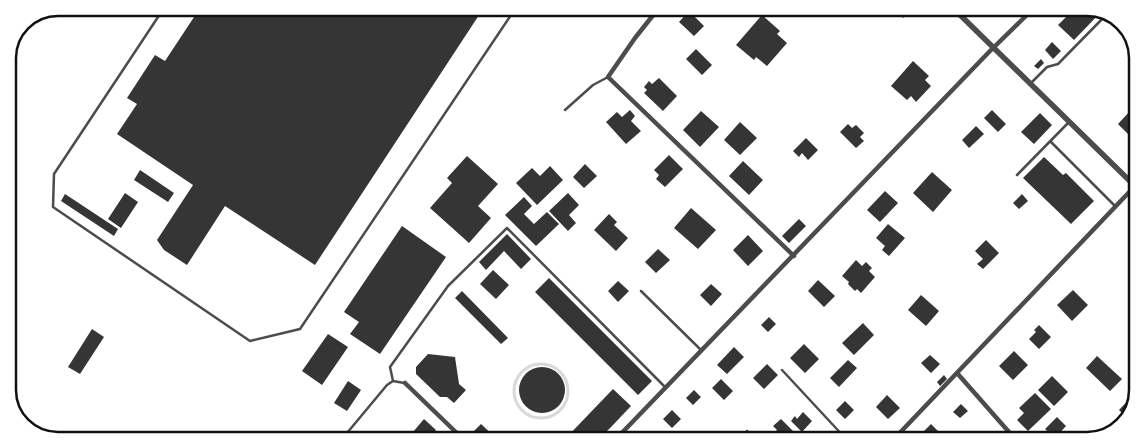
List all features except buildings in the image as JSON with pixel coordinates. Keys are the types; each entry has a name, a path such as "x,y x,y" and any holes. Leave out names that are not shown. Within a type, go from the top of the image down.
{"street":[{"path":"652,16 608,77 794,256"},
{"path":"961,16 1129,179"},
{"path":"623,432 1026,16"},
{"path":"901,432 1129,193"},
{"path":"957,373 1009,432"},
{"path":"405,383 456,432"}],"lane":[{"path":"159,16 54,174 53,208 250,341 300,330 509,16"},
{"path":"1031,83 1047,67 1058,64 1102,19"},
{"path":"565,110 593,85 608,77"},
{"path":"1017,175 1070,121"},
{"path":"1050,141 1115,206"},
{"path":"393,381 390,367 448,286 506,228 666,388"},
{"path":"641,291 702,351"},
{"path":"782,370 840,432"},
{"path":"347,432 387,386 393,381 405,383"}],"waterway":[{"path":"541,364 551,366 560,372 566,381 568,391 566,401 560,410 551,416 541,418 531,416 522,410 516,401 514,391 516,381 522,372 531,366 541,364"}]}
